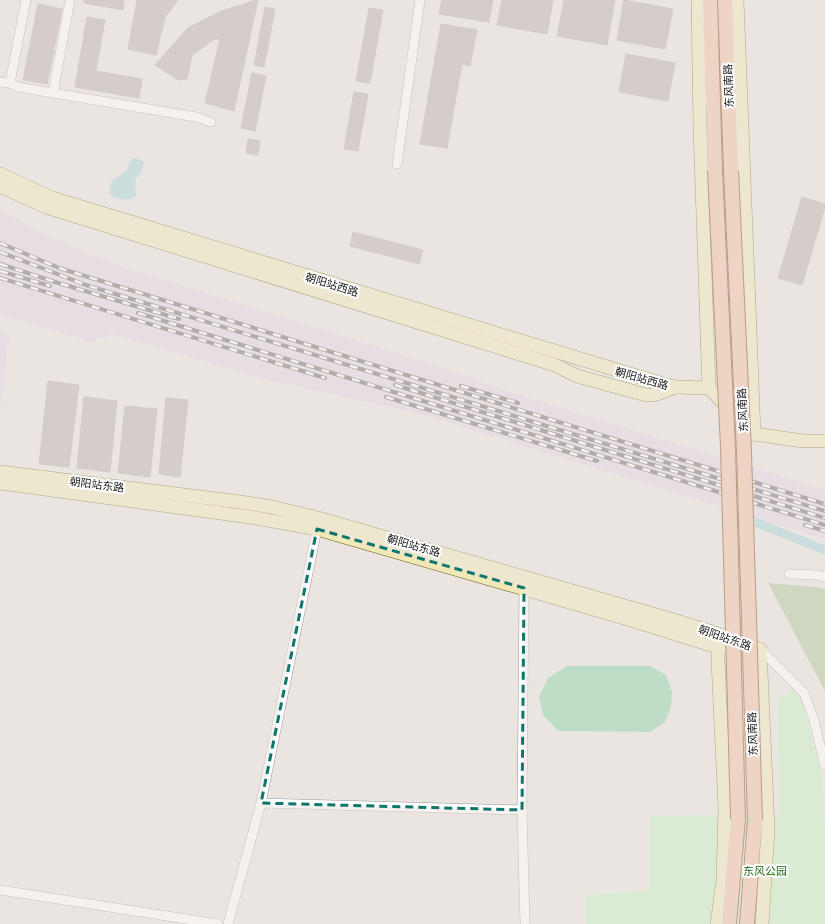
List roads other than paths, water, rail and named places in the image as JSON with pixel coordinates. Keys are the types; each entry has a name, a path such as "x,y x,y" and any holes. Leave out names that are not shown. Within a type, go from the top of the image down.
{"main road":[{"path":"698,0 700,128 709,388 754,434 803,441 825,441"},
{"name":"东风南路","path":"710,0 715,170 728,447 738,819 729,924"},
{"name":"东风南路","path":"725,0 744,460 755,820 747,924"},
{"path":"737,0 754,434"},
{"name":"朝阳站西路","path":"0,174 58,200 540,348 676,387"},
{"name":"朝阳站西路","path":"0,186 46,208 555,365 577,376 646,395 654,395 676,387"},
{"path":"676,387 709,388"},
{"name":"朝阳站东路","path":"0,472 272,507 369,532 718,634 760,649"},
{"name":"朝阳站东路","path":"0,483 242,516 317,528 621,617 718,648 760,649"},
{"path":"717,924 723,881 725,809 718,634"},
{"path":"760,649 768,829 762,924"}],"street":[{"path":"10,83 26,0"},
{"path":"53,93 70,0"},
{"path":"397,164 420,0"},
{"path":"0,82 10,83 18,87 196,117 211,122"},
{"path":"228,924 261,803 317,528"},
{"path":"789,574 818,575 825,577"},
{"path":"524,588 522,810 525,924"},
{"path":"760,649 804,693 814,720 825,766"},
{"path":"261,803 522,810"},
{"path":"0,890 218,924"}],"water":[{"path":"132,158 137,158 144,162 142,172 136,180 136,195 128,200 112,197 109,193 112,180 126,171"}],"waterway":[{"path":"743,514 745,518 825,550"}],"railway":[{"path":"0,243 59,268 825,504"},
{"path":"0,252 86,285 825,511"},
{"path":"0,264 179,319"},
{"path":"0,271 50,286"},
{"path":"0,278 325,378"},
{"path":"138,313 825,525"},
{"path":"395,385 825,518"},
{"path":"461,386 518,403"},
{"path":"386,397 597,461"},
{"path":"805,525 825,531"}],"park label":[{"name":"东风公园","path":"765,870"}]}
